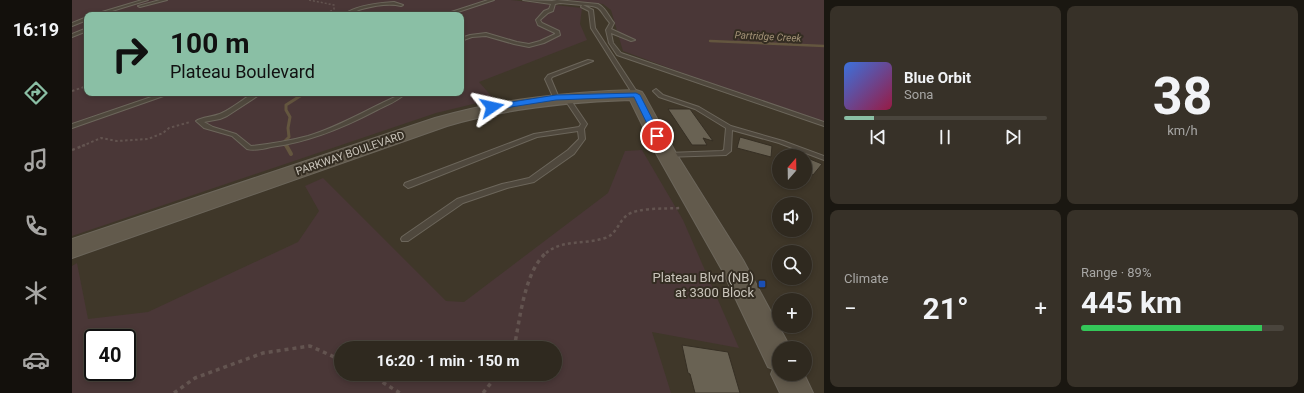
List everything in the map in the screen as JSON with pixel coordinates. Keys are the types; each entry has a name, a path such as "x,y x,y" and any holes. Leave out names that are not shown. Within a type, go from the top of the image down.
{"street":[{"name":"PARKWAY BOULEVARD","path":"72,249 457,117 508,104 561,97 646,93"},
{"path":"646,93 667,155 734,267 772,343"},
{"path":"791,381 797,393"}],"lane":[{"path":"122,11 124,8 146,0"},
{"path":"118,12 165,0"},
{"path":"454,12 492,0"},
{"path":"525,0 581,6 591,10 593,28 646,93 661,96 697,108 729,127 781,142 824,158"},
{"path":"464,39 476,33 506,38 525,44 536,44 558,35 557,32 540,24 538,20 546,12 551,10 554,1 600,6 612,23 608,30 611,43 619,54 824,124"},
{"path":"105,12 140,2"},
{"path":"351,12 358,8 395,2 401,5"},
{"path":"72,25 84,19"},
{"path":"72,36 84,30"},
{"path":"608,30 633,40"},
{"path":"405,239 460,201 505,186 531,180 571,152 582,139 581,129 584,124 548,80 550,76 590,60"},
{"path":"72,126 160,96"},
{"path":"199,121 206,121 224,116 252,96"},
{"path":"199,121 203,126 223,130 235,135 249,148 267,146 294,141 330,130 400,96"},
{"path":"667,155 724,153 726,151 729,127"},
{"path":"408,185 536,135 581,129"}],"path":[{"path":"310,0 334,5 334,9 329,12"},
{"path":"72,91 84,87"},
{"path":"72,150 101,138 117,141 148,139 163,133 169,128 183,123 199,121"},
{"path":"516,341 532,273 539,259 552,247 606,238 615,232 628,215 646,211 685,208"},
{"path":"174,393 195,378 263,353 310,346 334,357"},
{"path":"380,381 400,393"},
{"path":"483,393 492,381"}],"shaded area":[{"path":"72,0 511,0 582,8 580,24 587,40 479,82 494,99 436,113 72,236"},
{"path":"568,0 824,0 824,125 623,51 611,10 603,4"},
{"path":"642,150 683,220 739,348 652,332 671,393 72,393 72,266 77,263 88,319 148,312 298,242 319,211 305,186 323,178 446,301 464,302 608,193 625,151"}],"building":[{"path":"668,109 690,109 713,141 703,138 707,145 692,145"},
{"path":"740,137 772,146 771,157 737,148"},
{"path":"812,160 822,164 812,174"},
{"path":"682,345 728,352 740,393 695,393 690,374 688,373"}],"waterway":[{"name":"Partridge Creek","path":"710,41 824,46"},
{"path":"286,146 285,141 289,137 288,128 290,117 286,110 286,105 300,96"},
{"path":"286,145 291,154"}],"place":[{"name":"Plateau Blvd (NB) at 3300 Block","path":"762,284"}],"route":[{"path":"492,107 556,98 636,95 657,136"}]}
